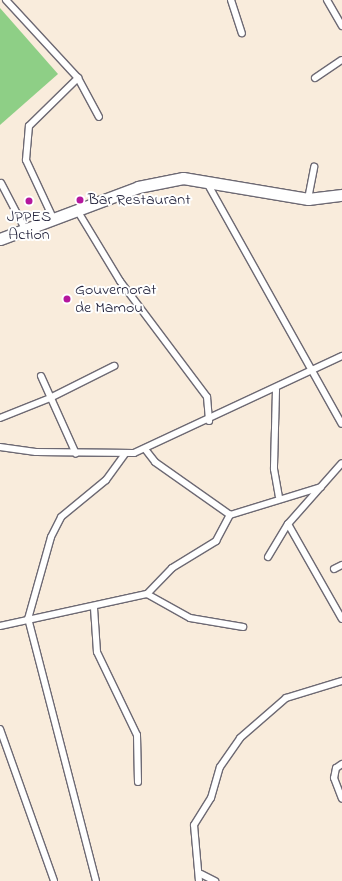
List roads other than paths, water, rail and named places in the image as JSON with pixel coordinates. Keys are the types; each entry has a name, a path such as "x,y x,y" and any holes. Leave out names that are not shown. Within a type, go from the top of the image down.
{"highway":[{"path":"0,239 138,187 183,178 308,199 342,194"}],"street":[{"path":"6,0 78,78 99,117"},
{"path":"231,0 242,33"},
{"path":"327,0 342,26"},
{"path":"315,78 342,60"},
{"path":"53,218 26,160 29,126 78,78"},
{"path":"308,199 314,167"},
{"path":"206,181 342,424"},
{"path":"1,183 26,229"},
{"path":"77,210 120,281 207,397 209,421"},
{"path":"0,447 76,454 125,454 145,449 276,390 342,356"},
{"path":"0,418 50,398 114,366"},
{"path":"41,376 76,454"},
{"path":"276,390 274,469 279,498"},
{"path":"145,449 155,462 230,515"},
{"path":"96,881 28,619 51,537 61,517 106,480 125,454"},
{"path":"268,557 288,524 342,463"},
{"path":"0,626 28,619 94,608 147,594 172,568 216,541 230,515 279,498 321,486"},
{"path":"288,524 342,620"},
{"path":"334,569 342,565"},
{"path":"147,594 190,618 243,627"},
{"path":"94,608 97,652 137,735 138,782"},
{"path":"199,881 201,874 194,825 214,793 220,767 240,738 286,698 342,681"},
{"path":"0,729 54,881"},
{"path":"342,764 336,768 334,778 342,799"},
{"path":"201,874 214,881"}],"place":[{"name":"Bar Restaurant","path":"80,200"},
{"name":"JPPES Action","path":"29,201"},
{"name":"Gouvernorat de Mamou","path":"67,299"}]}
